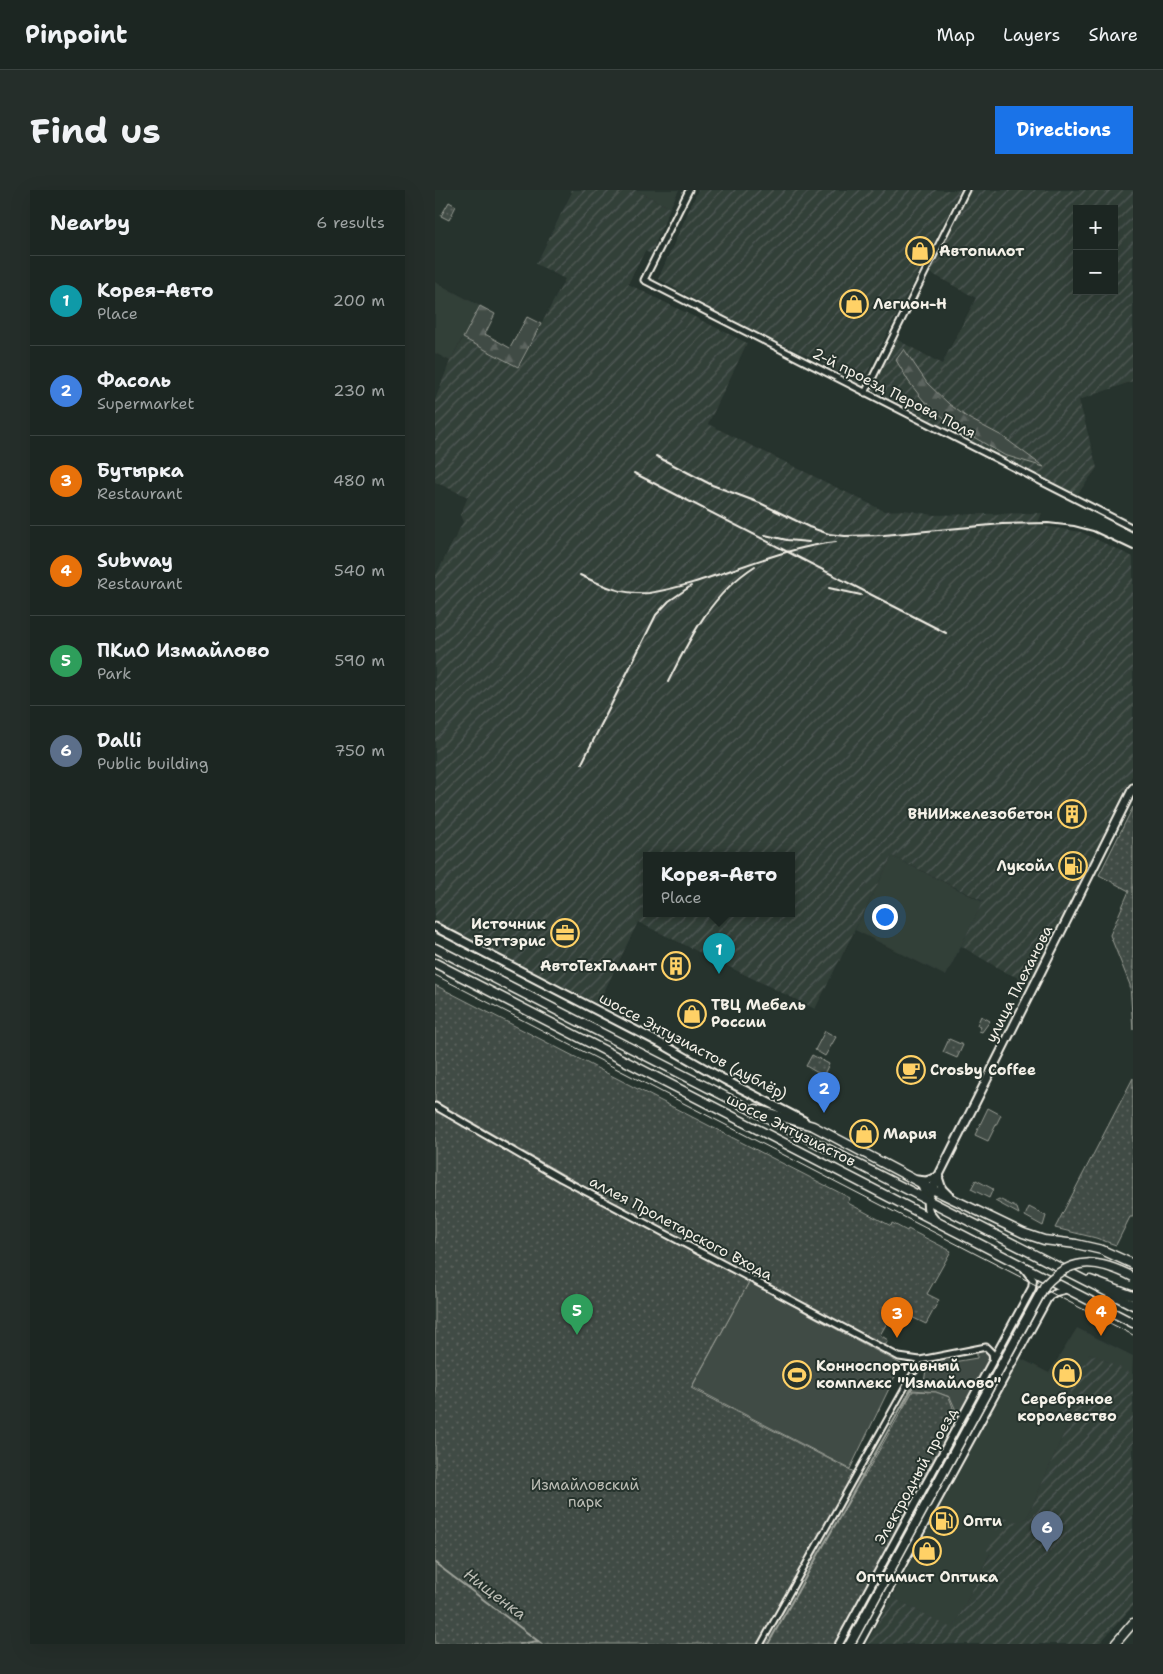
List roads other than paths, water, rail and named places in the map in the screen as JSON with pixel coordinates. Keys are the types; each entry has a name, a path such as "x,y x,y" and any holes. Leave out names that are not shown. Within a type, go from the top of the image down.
{"main road":[{"name":"улица Плеханова","path":"927,1200 1132,790"},
{"name":"шоссе Энтузиастов (дублёр)","path":"435,927 662,1044 725,1080 932,1190 1023,1234 1044,1240 1102,1250 1133,1264"},
{"name":"шоссе Энтузиастов","path":"435,948 1133,1305"},
{"name":"шоссе Энтузиастов","path":"435,963 1133,1323"},
{"path":"742,1105 813,1126"},
{"path":"934,1219 927,1210 927,1200 918,1182 938,1176 943,1189 952,1199"},
{"path":"851,1644 1045,1284 1053,1275 1062,1270 1071,1266 1090,1263 1103,1264 1133,1277"},
{"path":"1068,1272 1113,1287 1133,1296"},
{"path":"1115,1644 1133,1624"}],"street":[{"name":"2-й проезд Перова Поля","path":"689,190 644,280 1133,528"},
{"path":"865,393 966,190"},
{"name":"аллея Пролетарского Входа","path":"435,1106 560,1178 899,1357 921,1360 986,1347 992,1354 993,1361"},
{"name":"Электродный проезд","path":"839,1644 1032,1288 1033,1280 1024,1267"},
{"name":"Электродный проезд","path":"859,1644 1049,1296 1068,1289"},
{"path":"761,1644 921,1360"},
{"path":"947,1446 948,1454 951,1456 955,1457 962,1454"},
{"path":"895,1539 904,1534 909,1538 911,1546"}],"waterway":[{"path":"768,1644 916,1381"},
{"name":"Нищенка","path":"435,1563 542,1644"},
{"path":"520,1644 538,1641"}],"tram line":[{"path":"435,975 1133,1335"}],"railway":[{"path":"656,456 712,485 760,503 809,527 829,534 845,536 884,535 1002,524 1048,523 1074,526 1093,531 1133,550"},
{"path":"634,473 946,633"},
{"path":"765,535 809,542"},
{"path":"580,575 622,591 649,593 696,582 788,552 836,542"},
{"path":"668,682 694,633 714,603 740,577 755,566"},
{"path":"582,763 656,615 669,601 691,586"},
{"path":"829,588 861,595"}],"place":[{"name":"Автопилот","path":"920,251"},
{"name":"Легион-Н","path":"854,304"},
{"name":"ВНИИжелезобетон","path":"1072,814"},
{"name":"Лукойл","path":"1073,866"},
{"name":"Источник Бэттэрис","path":"565,933"},
{"name":"АвтоТехГалант","path":"676,966"},
{"name":"Корея-Авто","path":"719,974"},
{"name":"ТВЦ Мебель России","path":"692,1014"},
{"name":"Crosby Coffee","path":"911,1070"},
{"name":"Фасоль","path":"824,1113"},
{"name":"Мария","path":"864,1134"},
{"name":"ПКиО Измайлово","path":"577,1335"},
{"name":"Subway","path":"1101,1336"},
{"name":"Бутырка","path":"897,1338"},
{"name":"Серебряное королевство","path":"1067,1373"},
{"name":"Конноспортивный комплекс \"Измайлово\"","path":"797,1375"},
{"name":"Опти","path":"944,1521"},
{"name":"Оптимист Оптика","path":"927,1551"},
{"name":"Dalli","path":"1047,1552"}],"park label":[{"name":"Измайловский парк","path":"585,1494"}]}
